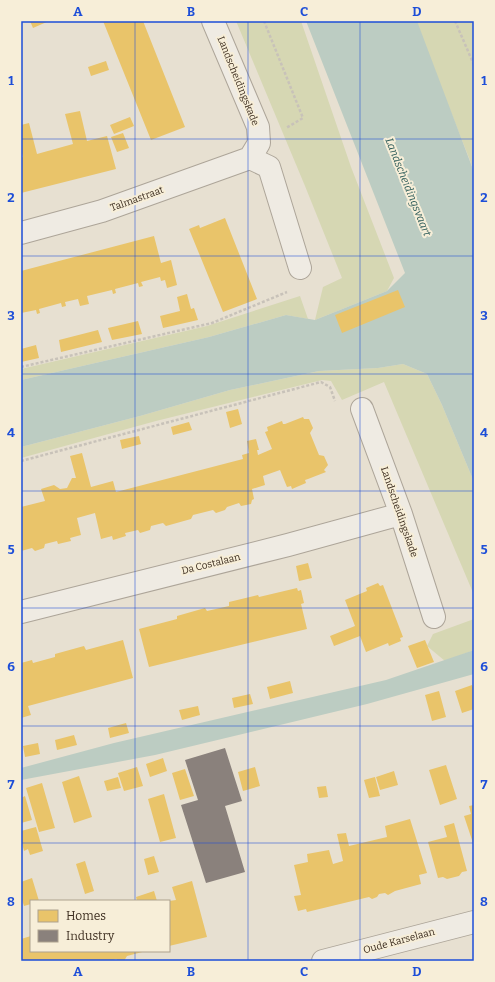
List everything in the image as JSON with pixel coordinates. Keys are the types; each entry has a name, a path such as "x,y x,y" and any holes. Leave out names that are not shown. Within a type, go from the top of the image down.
{"street":[{"name":"Landscheidingskade","path":"213,21 258,127 255,151"},
{"name":"Talmastraat","path":"21,233 102,211 255,151"},
{"path":"255,151 269,167 300,268"},
{"name":"Landscheidingskade","path":"362,409 401,514 434,617"},
{"name":"Da Costalaan","path":"21,612 288,545 401,514"},
{"name":"Oude Karselaan","path":"323,961 474,922"}],"path":[{"path":"255,151 303,118 264,21"},
{"path":"455,21 474,65"},
{"path":"21,366 212,323 307,284 300,268"},
{"path":"21,461 321,382 330,387 337,405 362,409"}],"green space":[{"path":"236,21 301,21 351,167 394,278 387,291 315,320 323,287 342,278"},
{"path":"415,21 474,21 474,172 469,158"},
{"path":"300,296 308,319 286,315 209,337 21,380 21,369 207,326"},
{"path":"403,364 427,374 442,405 474,482 474,595 384,382 342,400 331,381 322,380 156,421 21,458 21,447 140,416 230,390 319,371 378,368"},
{"path":"474,619 474,650 445,661 427,646 433,634"}],"water":[{"name":"Landscheidingsvaart","path":"306,21 417,21 474,172 474,482 442,405 427,374 403,364 378,368 319,371 230,390 140,416 21,447 21,380 209,337 286,315 315,320 387,291 405,273"},
{"path":"474,650 474,674 367,704 155,755 21,780 21,768 114,743 386,680"}],"building: Homes":[{"path":"30,21 49,21 33,28"},
{"path":"103,21 143,21 185,127 151,140"},
{"path":"106,61 109,70 91,76 88,67"},
{"path":"80,111 87,141 107,136 116,169 21,193 21,158 23,157 21,149 21,125 29,123 37,154 73,144 65,114"},
{"path":"130,117 134,126 114,134 110,125"},
{"path":"123,133 129,148 117,152 111,137"},
{"path":"225,218 257,299 223,312 189,229 199,225 200,228"},
{"path":"154,236 161,263 171,260 177,285 167,288 165,280 161,281 160,277 141,282 143,286 139,287 138,283 115,289 116,293 113,294 112,290 87,296 89,304 80,306 78,299 65,302 66,306 62,307 61,303 39,309 40,313 37,314 36,310 21,313 21,271"},
{"path":"398,290 405,307 342,333 335,315"},
{"path":"187,294 191,309 194,308 198,320 163,328 160,316 180,311 177,297"},
{"path":"138,321 142,334 112,340 108,328"},
{"path":"98,330 102,342 61,352 59,340"},
{"path":"36,345 39,358 21,362 21,349"},
{"path":"238,409 242,424 230,428 226,412"},
{"path":"303,417 304,419 309,419 313,428 310,433 319,455 324,456 328,465 324,470 326,472 305,480 306,483 292,489 291,486 287,487 280,470 263,476 265,485 252,489 254,499 252,500 251,504 241,506 239,503 216,513 213,510 193,515 191,519 166,526 163,523 151,526 150,530 140,533 138,530 125,533 126,536 113,540 112,536 101,539 95,513 77,518 81,535 70,538 71,541 58,544 57,541 45,544 44,548 35,551 32,548 21,551 21,507 45,501 41,489 54,485 60,489 67,488 72,478 76,478 70,456 82,453 91,487 113,481 116,492 243,459 242,455 249,453 247,441 256,439 259,450 257,450 258,455 272,449 265,432 268,431 267,427 282,421 283,424 285,424"},
{"path":"189,422 192,430 173,435 171,427"},
{"path":"139,436 141,444 122,449 120,440"},
{"path":"308,563 312,578 299,581 296,566"},
{"path":"378,583 380,586 383,585 403,637 400,638 401,641 389,646 388,643 366,652 360,636 334,646 330,636 355,626 345,600 367,591 366,588"},
{"path":"297,588 298,591 301,590 304,603 301,604 307,629 149,667 139,629 177,619 177,616 205,608 207,611 229,606 229,602"},
{"path":"123,640 133,678 28,706 31,715 21,718 21,663 32,660 33,663 55,657 55,654 84,646 86,650"},
{"path":"425,640 434,662 417,668 408,646"},
{"path":"290,681 293,693 270,699 267,687"},
{"path":"472,685 474,690 474,709 462,713 455,691"},
{"path":"439,691 446,717 432,721 425,695"},
{"path":"250,694 253,704 234,708 232,698"},
{"path":"198,706 200,715 182,720 179,710"},
{"path":"126,723 129,733 110,738 108,728"},
{"path":"74,735 77,745 57,750 55,740"},
{"path":"38,743 40,754 25,757 23,746"},
{"path":"163,758 167,771 150,777 146,764"},
{"path":"446,765 457,799 440,805 429,770"},
{"path":"137,767 143,786 124,791 118,773"},
{"path":"255,767 260,786 243,791 238,772"},
{"path":"185,769 194,796 180,800 172,773"},
{"path":"394,771 398,785 380,790 376,777"},
{"path":"79,776 92,817 74,823 62,782"},
{"path":"118,777 121,788 107,791 104,781"},
{"path":"375,777 380,796 369,798 364,780"},
{"path":"42,783 55,828 39,832 26,788"},
{"path":"326,786 328,797 319,798 317,787"},
{"path":"164,794 176,838 160,842 148,799"},
{"path":"25,796 32,820 21,823 21,798"},
{"path":"474,805 474,846 464,816 471,814 469,806"},
{"path":"410,819 427,873 419,875 421,884 395,891 388,895 385,893 379,894 377,897 372,899 369,897 307,912 306,909 298,911 294,896 301,895 294,865 308,862 307,854 329,850 333,864 343,861 337,834 346,833 349,846 387,837 385,826"},
{"path":"454,823 467,871 462,872 459,876 447,879 443,877 438,878 428,842 447,837 444,826"},
{"path":"36,827 43,851 30,855 28,849 24,851 21,831"},
{"path":"154,856 159,872 148,875 144,859"},
{"path":"85,861 94,891 85,894 76,864"},
{"path":"32,878 39,900 30,900 30,904 24,906 21,897 21,882"},
{"path":"192,881 207,937 170,946 170,901 176,900 172,887"},
{"path":"154,891 157,900 137,900 136,897"},
{"path":"30,936 30,952 142,952 127,956 124,961 119,961 116,959 111,961 21,961 21,939"}],"building: Industry":[{"path":"225,748 242,801 225,806 245,872 206,883 181,805 198,800 185,760"}]}
